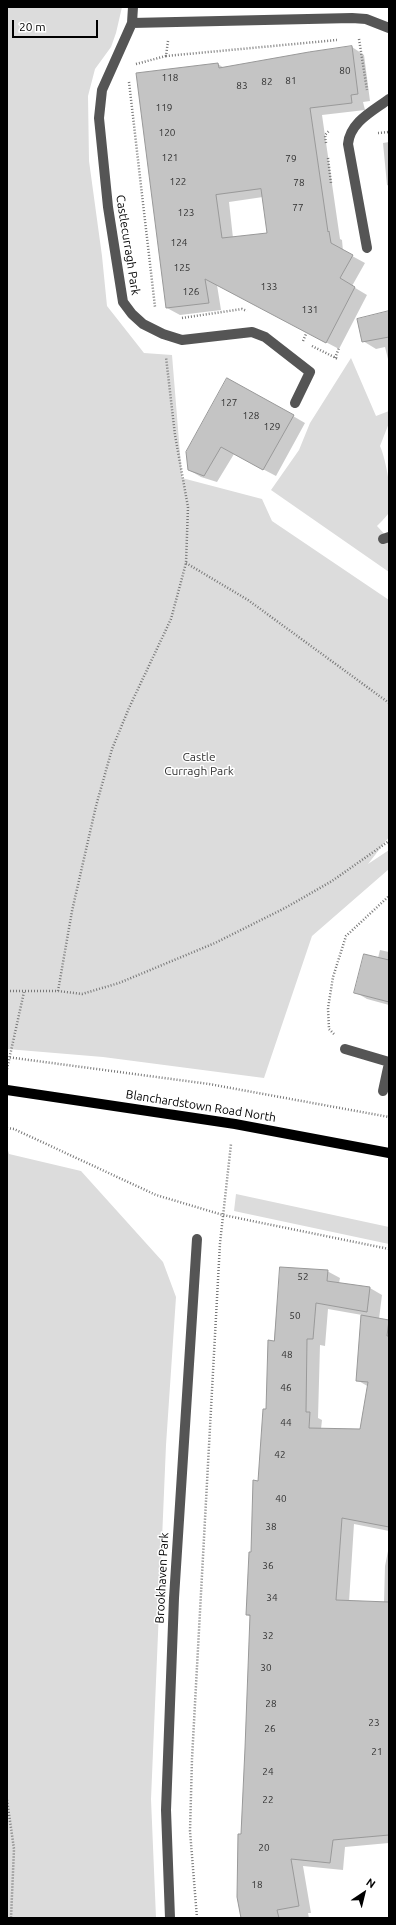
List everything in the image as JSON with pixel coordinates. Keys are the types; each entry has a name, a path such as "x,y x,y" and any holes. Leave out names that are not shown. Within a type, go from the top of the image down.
{"main road":[{"name":"Blanchardstown Road North","path":"7,1090 233,1124 389,1153"}],"street":[{"name":"Castlecurragh Park","path":"133,7 132,23 102,90 99,118 108,207 123,302 132,314 143,324 163,334 182,340 252,332 265,337 310,372 295,403"},
{"path":"132,23 352,18 366,19 389,28"},
{"path":"367,248 350,153 349,136 353,127 389,100"},
{"path":"345,1049 389,1063 382,1091"},
{"name":"Brookhaven Park","path":"170,1918 166,1810 173,1621 197,1239"}],"path":[{"path":"166,56 169,22"},
{"path":"352,39 359,38 368,96"},
{"path":"134,64 166,56 344,40"},
{"path":"129,82 156,314"},
{"path":"327,149 325,135 331,130"},
{"path":"328,156 331,183"},
{"path":"176,318 242,309 248,312"},
{"path":"303,341 306,334"},
{"path":"296,337 336,359 339,348"},
{"path":"58,991 64,952 79,881 96,806 112,749 129,708 171,619 186,563 188,507 175,435 166,354"},
{"path":"186,563 248,600 389,703"},
{"path":"7,991 58,991 82,994 119,983 215,944 285,908 332,881 389,841"},
{"path":"345,1049 329,1029 328,1008 333,977 346,936 389,896"},
{"path":"7,1072 8,1057 24,992"},
{"path":"8,1057 209,1084 389,1117"},
{"path":"196,1918 190,1832 200,1587 206,1508 212,1371 223,1215 233,1124"},
{"path":"7,1128 14,1129 156,1195 223,1215 389,1249"},
{"path":"7,1800 14,1849 11,1918"}],"green space":[{"name":"Castle Curragh Park","path":"7,7 122,7 111,47 95,69 88,96 89,161 107,306 144,353 172,355 182,478 262,499 272,521 389,600 389,837 368,864 389,850 389,869 312,936 264,1078 103,1057 7,1049"},
{"path":"351,358 376,416 389,411 389,423 380,446 385,460 390,490 390,508 388,514 377,526 389,539 389,572 271,490 299,450 310,423"},
{"path":"7,1147 9,1154 81,1171 163,1262 176,1297 166,1445 151,1799 156,1918 7,1918"},
{"path":"236,1194 389,1227 389,1244 234,1211"}],"building":[{"path":"352,46 358,94 351,95 352,103 310,108 328,232 329,231 331,243 353,255 340,278 355,287 326,343 205,279 209,303 166,308 136,73 218,63 219,68","holes":["261,189 267,233 222,238 216,195"]},
{"path":"389,311 389,337 362,342 357,319"},
{"path":"227,378 294,415 263,470 221,447 204,476 188,470 186,452"},
{"path":"364,954 389,960 389,1002 354,993"},
{"path":"280,1267 328,1270 327,1281 370,1287 367,1312 316,1303 313,1339 307,1339 306,1412 310,1412 309,1428 360,1429 368,1382 356,1381 361,1315 389,1320 387,1336 389,1336 389,1527 342,1518 336,1600 389,1602 389,1835 333,1840 330,1863 291,1859 299,1906 277,1910 279,1918 241,1918 237,1897 238,1834 241,1834 245,1748 250,1615 246,1615 249,1552 251,1552 253,1480 258,1481 263,1409 266,1409 268,1340 274,1341"}]}
